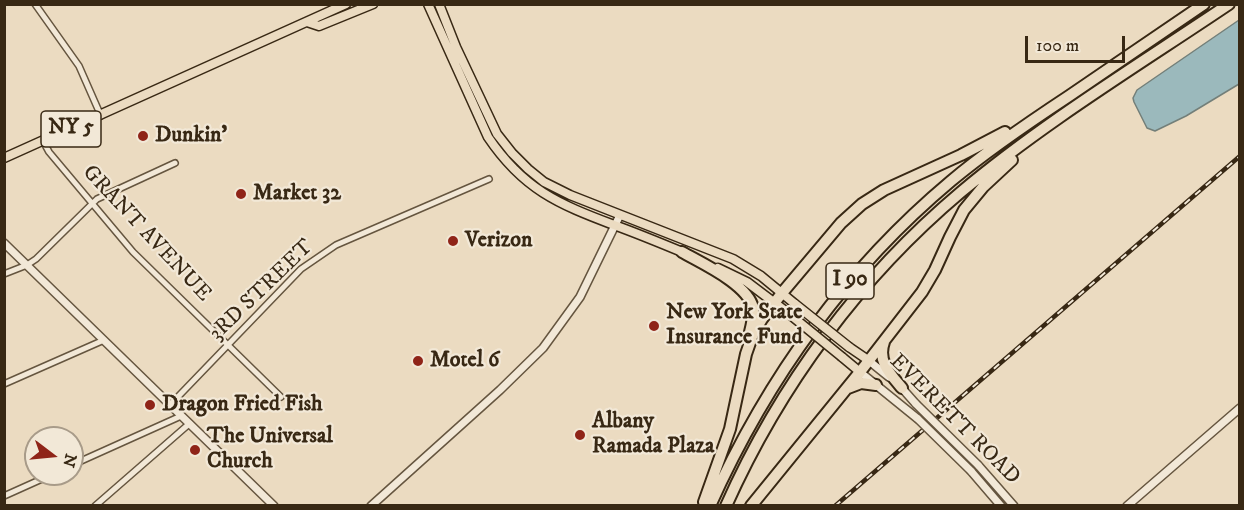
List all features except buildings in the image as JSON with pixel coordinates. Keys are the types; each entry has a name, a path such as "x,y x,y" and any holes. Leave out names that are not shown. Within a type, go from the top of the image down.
{"highway":[{"name":"I 90","path":"710,506 738,446 778,377 845,286 885,243 928,200 984,155 1204,4"},
{"name":"I 90","path":"726,506 755,445 790,386 839,317 876,274 917,232 969,185 1009,154 1229,4"},
{"path":"752,506 846,390 929,281 956,224 983,187 1003,168 1100,92"},
{"path":"744,364 753,334 775,302 842,223 868,200 890,187 961,156 1051,108"},
{"path":"682,252 734,283 749,299 753,315 730,429 703,506"},
{"path":"890,331 882,348 883,361 889,373 902,388"},
{"path":"846,390 861,383 876,385"}],"main road":[{"name":"NY 5","path":"4,158 346,4"},
{"path":"307,22 319,26 373,4"},
{"path":"441,4 464,52 464,63 497,134 520,162 553,187 733,259 761,276 868,360"},
{"path":"429,6 488,137 512,168 528,183 553,200 738,277 775,302 860,372"}],"street":[{"path":"35,4 79,66 101,116"},
{"name":"GRANT AVENUE","path":"43,141 49,152 134,252 281,397"},
{"path":"4,274 27,265 38,257 99,197 175,162"},
{"name":"3RD STREET","path":"170,405 301,269 320,255 336,245 489,179"},
{"path":"371,506 500,390 543,348 580,297 620,215"},
{"path":"4,243 272,505"},
{"path":"4,384 104,340"},
{"name":"EVERETT ROAD","path":"868,360 902,388 978,465 1014,506"},
{"name":"EVERETT ROAD","path":"860,372 918,419 971,471 1001,506"},
{"path":"1127,506 1239,408"},
{"path":"84,460 181,416"},
{"path":"95,506 189,424"},
{"path":"4,496 26,486"}],"water":[{"path":"1239,20 1239,84 1186,116 1155,131 1147,128 1134,102 1133,98 1137,90"}],"railway":[{"path":"835,506 1240,156"}],"place":[{"name":"Dunkin'","path":"143,136"},
{"name":"Market 32","path":"241,194"},
{"name":"Verizon","path":"453,241"},
{"name":"New York State Insurance Fund","path":"654,326"},
{"name":"Motel 6","path":"418,361"},
{"name":"Dragon Fried Fish","path":"150,405"},
{"name":"Albany Ramada Plaza","path":"580,435"},
{"name":"The Universal Church","path":"195,450"}]}
